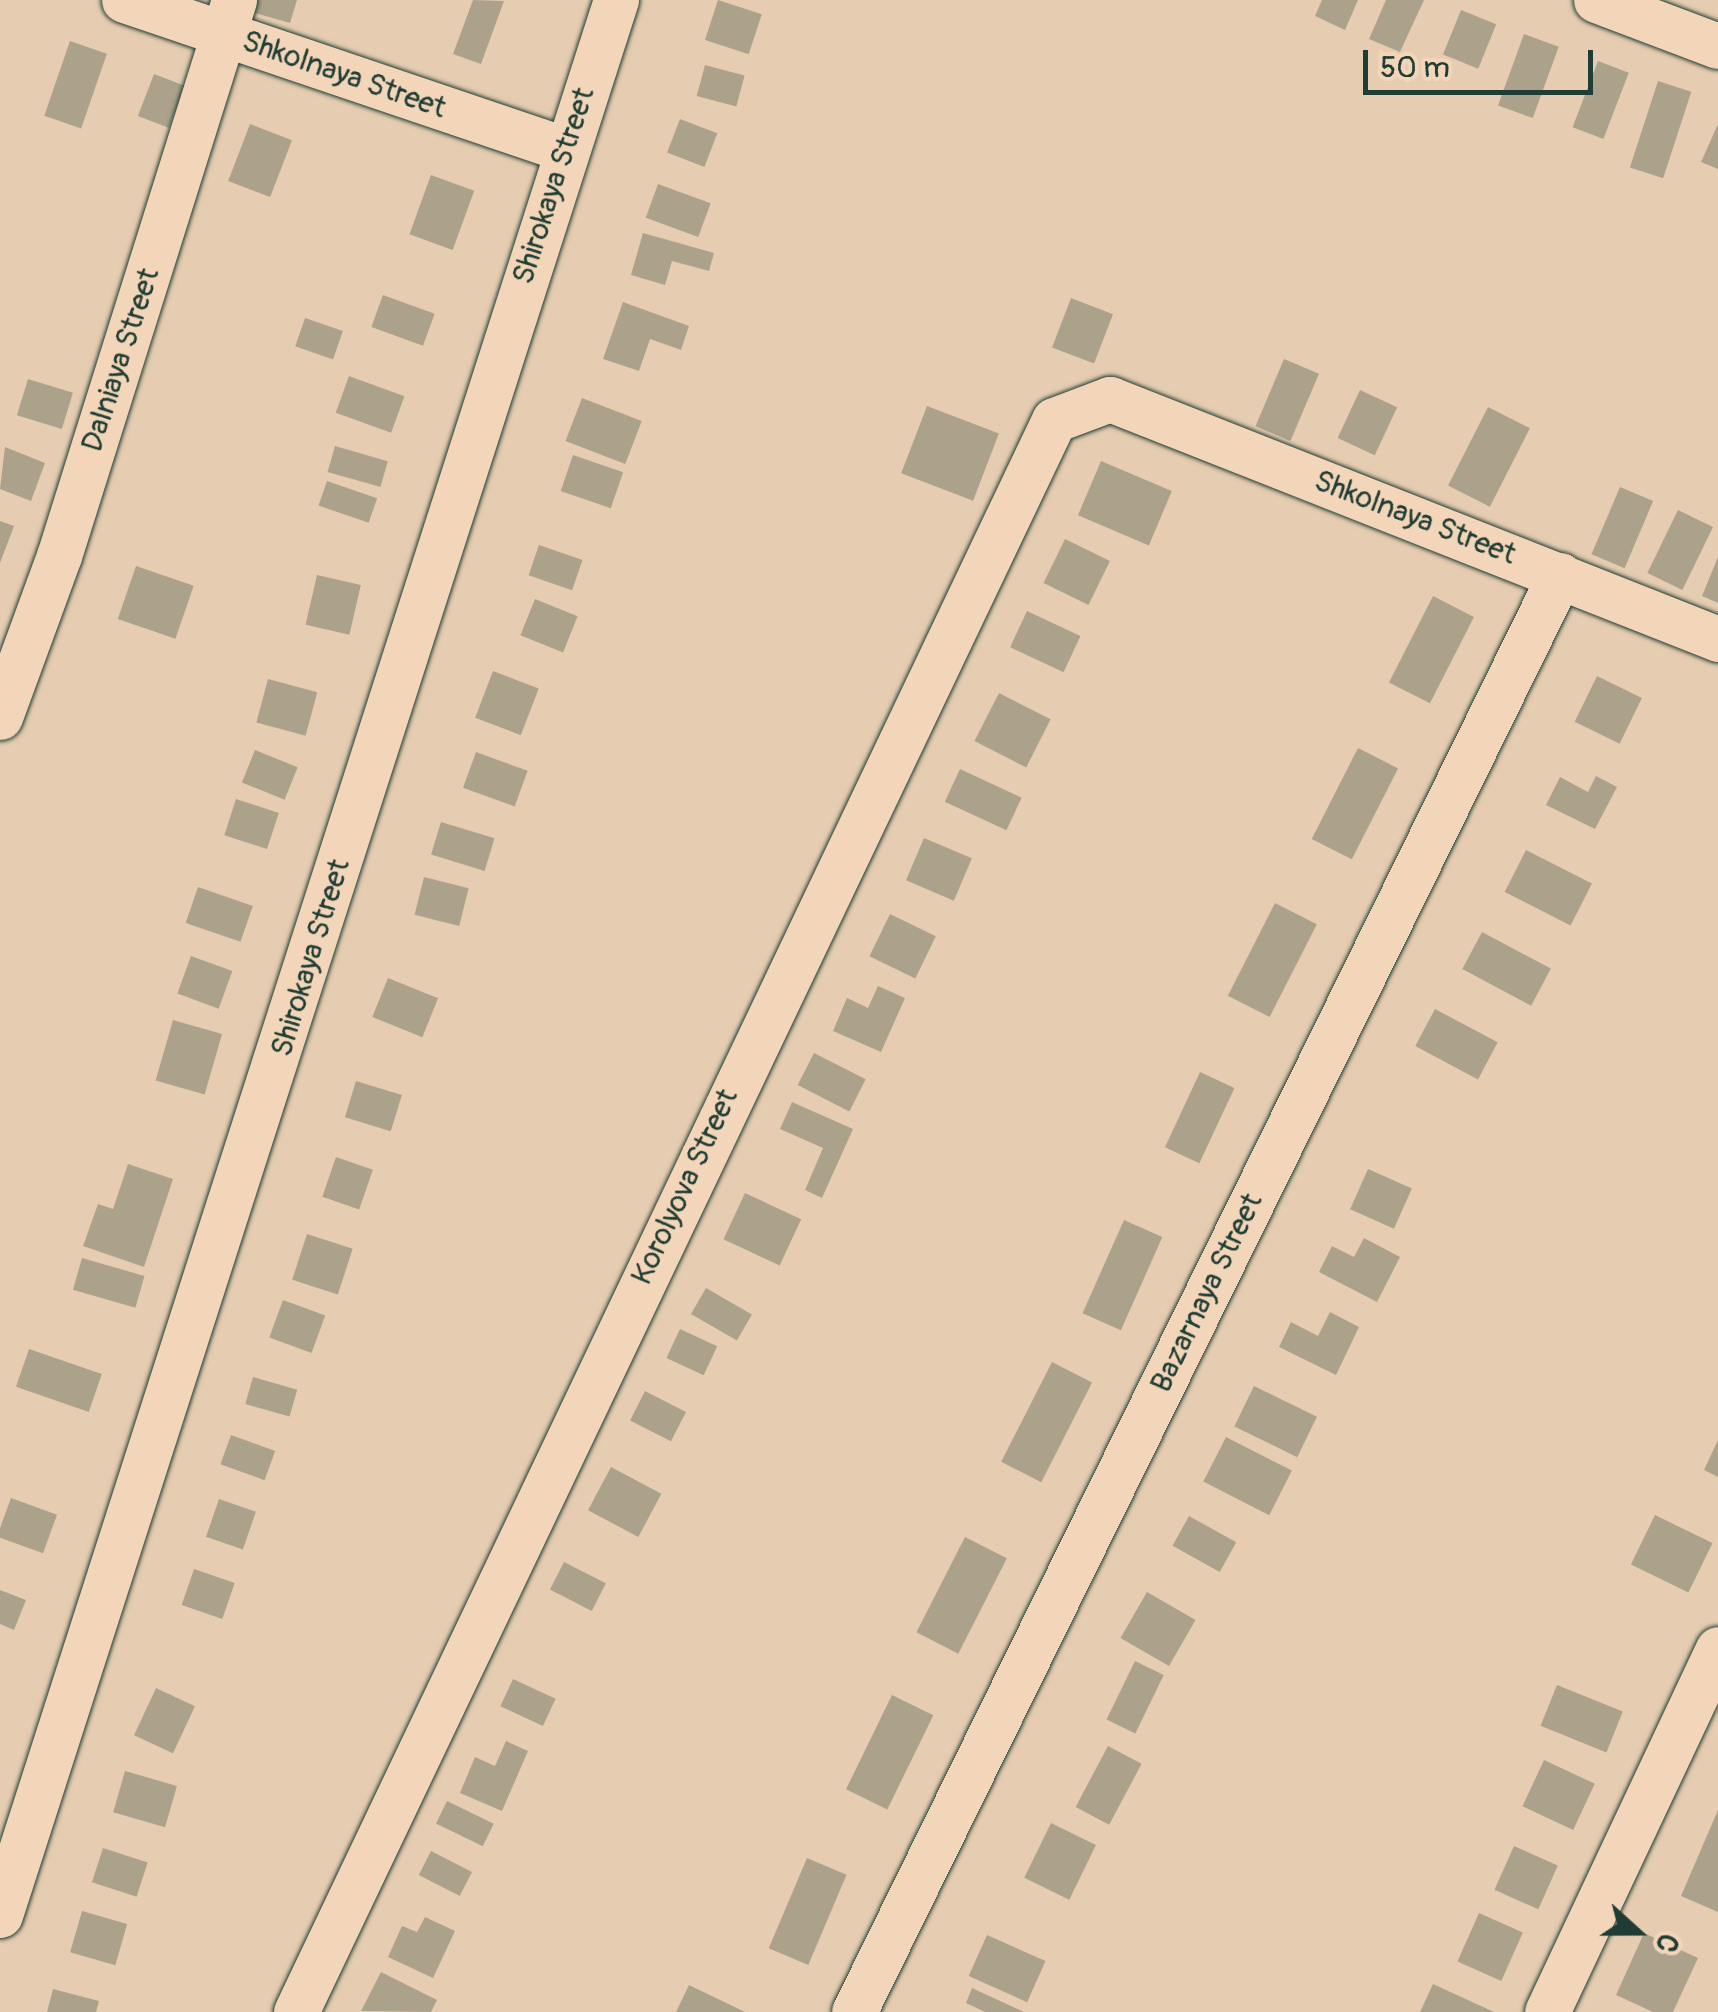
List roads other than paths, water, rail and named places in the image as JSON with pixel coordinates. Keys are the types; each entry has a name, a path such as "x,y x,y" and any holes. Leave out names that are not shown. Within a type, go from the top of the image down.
{"street":[{"name":"Shkolnaya Street","path":"124,0 229,17 564,149"},
{"name":"Shirokaya Street","path":"0,1915 252,1146 564,149 616,0"},
{"path":"1596,0 1718,46"},
{"name":"Dalniaya Street","path":"0,717 59,556 229,17"},
{"name":"Shkolnaya Street","path":"296,2012 1054,420 1110,399 1560,574 1718,640"},
{"name":"Bazarnaya Street","path":"854,2012 1560,574"},
{"path":"1548,2012 1718,1649"}]}
